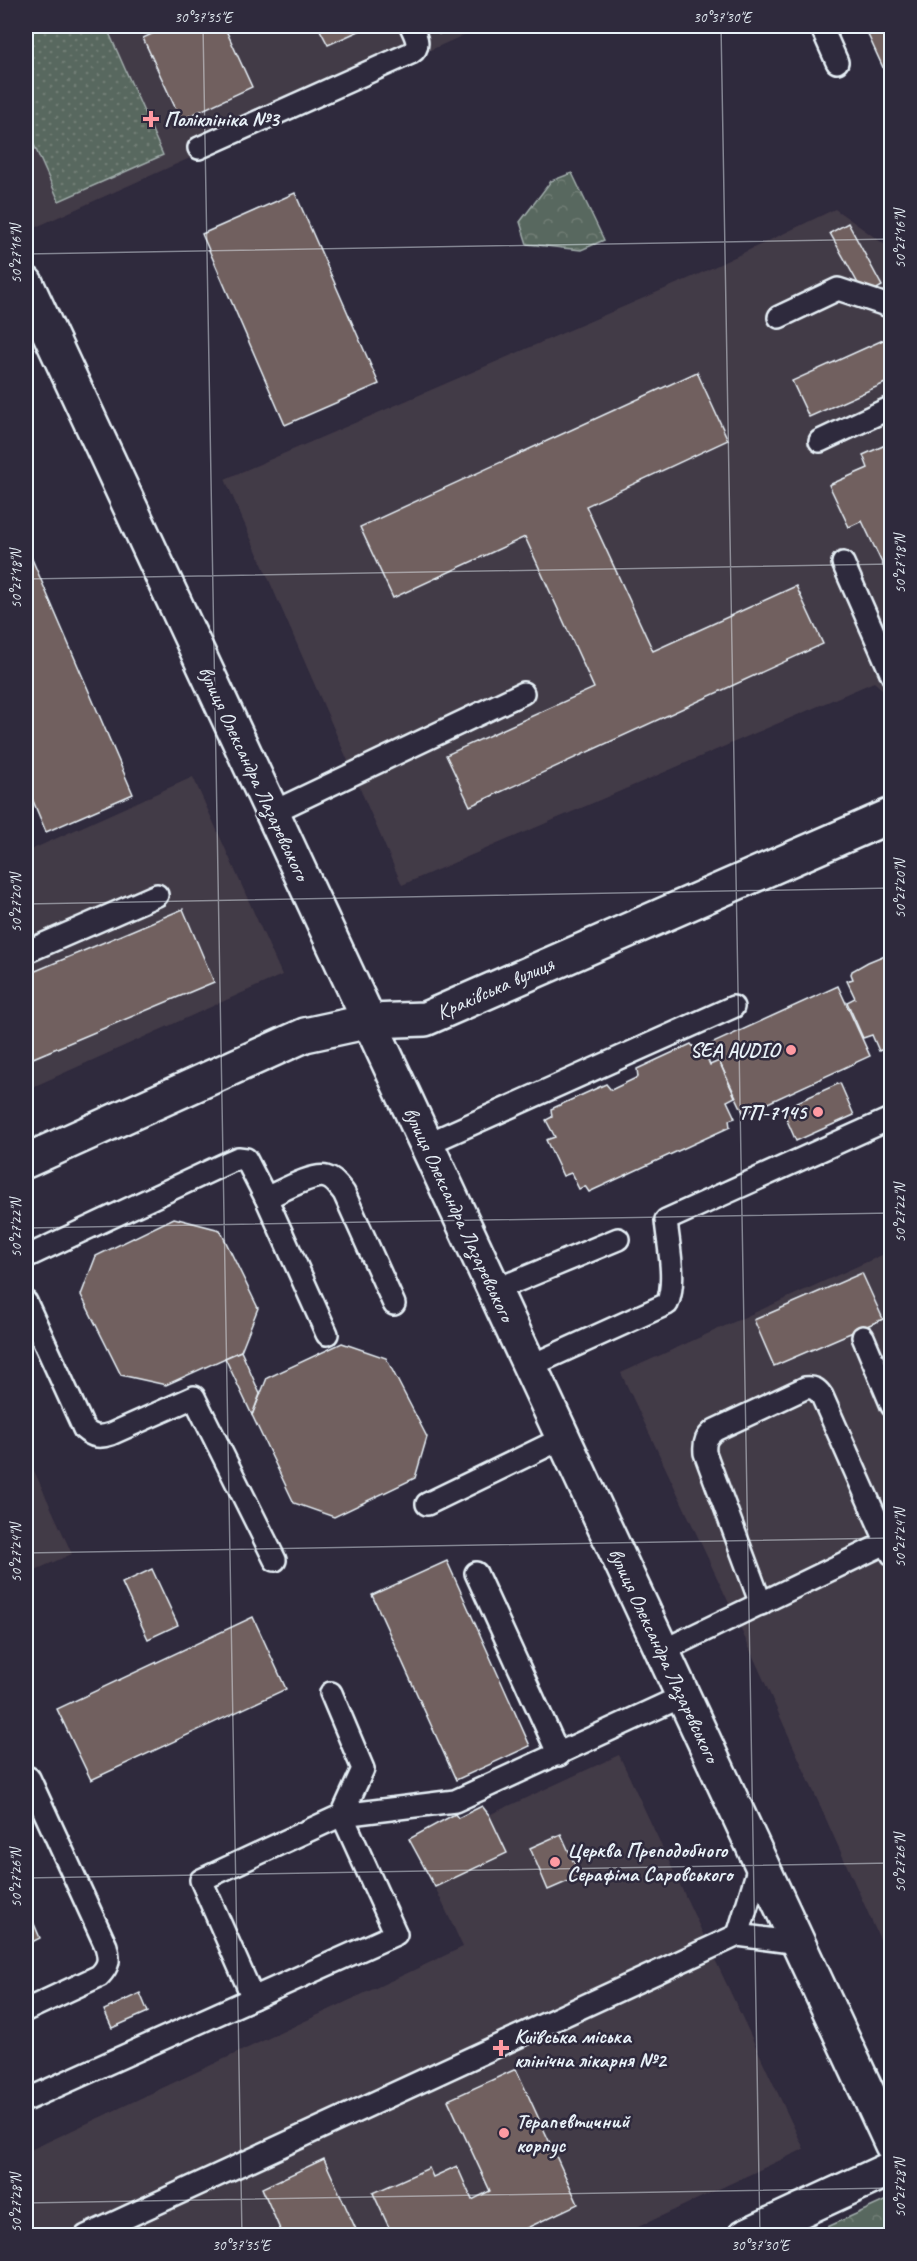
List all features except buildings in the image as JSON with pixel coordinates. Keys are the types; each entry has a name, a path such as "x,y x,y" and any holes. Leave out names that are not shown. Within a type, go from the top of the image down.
{"street":[{"name":"вулиця Олександра Лазаревського","path":"26,283 891,2145"},
{"name":"Краківська вулиця","path":"26,1161 305,1035 370,1021 425,1018 891,815"},
{"path":"745,2235 891,2168"}],"lane":[{"path":"200,148 411,53 417,45 411,26"},
{"path":"821,26 837,62"},
{"path":"779,316 838,289 891,307"},
{"path":"820,441 891,407"},
{"path":"843,563 891,675"},
{"path":"273,812 523,693"},
{"path":"26,952 157,895"},
{"path":"427,1144 733,1007"},
{"path":"530,1366 667,1304 672,1294 672,1283 666,1220 891,1118"},
{"path":"26,1257 238,1158 246,1159 252,1167 327,1334"},
{"path":"266,1198 318,1175 329,1177 344,1193 394,1304"},
{"path":"495,1290 618,1239"},
{"path":"26,1302 84,1429 91,1435 99,1438 111,1434 194,1397 275,1560"},
{"path":"863,1337 891,1406"},
{"path":"662,1651 890,1545 818,1390 812,1387 805,1388 715,1430 704,1443 705,1453 760,1604"},
{"path":"427,1504 563,1438"},
{"path":"476,1573 559,1755"},
{"path":"26,2100 396,1934 342,1815 363,1769 331,1692"},
{"path":"253,1998 201,1880 342,1815 454,1801 559,1755 683,1696"},
{"path":"26,2010 99,1976 108,1967 109,1957 29,1778"},
{"path":"738,1935 760,1863"},
{"path":"86,2235 738,1935 798,1943"}],"shaded area":[{"name":"Поліклініка №3","path":"26,26 484,26 36,227 26,202"},
{"path":"835,209 891,249 891,697 874,682 402,885 225,479 697,275"},
{"path":"193,777 282,975 26,1090 26,852"},
{"path":"891,1251 891,1964 735,1616 621,1373"},
{"path":"26,1453 72,1554 26,1574"},
{"name":"Київська міська клінічна лікарня №2","path":"619,1755 804,2149 619,2236 26,2235 26,2152 463,1947 435,1887 489,1815"}],"green space":[{"path":"26,26 106,26 163,155 59,201 26,127"},
{"path":"572,173 604,240 581,250 527,244 520,222 551,181"},
{"path":"891,2198 891,2235 810,2235"}],"place":[{"name":"Поліклініка №3","path":"151,119"},
{"name":"SEA AUDIO","path":"791,1050"},
{"name":"ТП-7145","path":"818,1112"},
{"name":"Церква Преподобного Серафіма Саровського","path":"555,1862"},
{"name":"Київська міська клінічна лікарня №2","path":"501,2048"},
{"name":"Терапевтичний корпус","path":"504,2133"}]}
